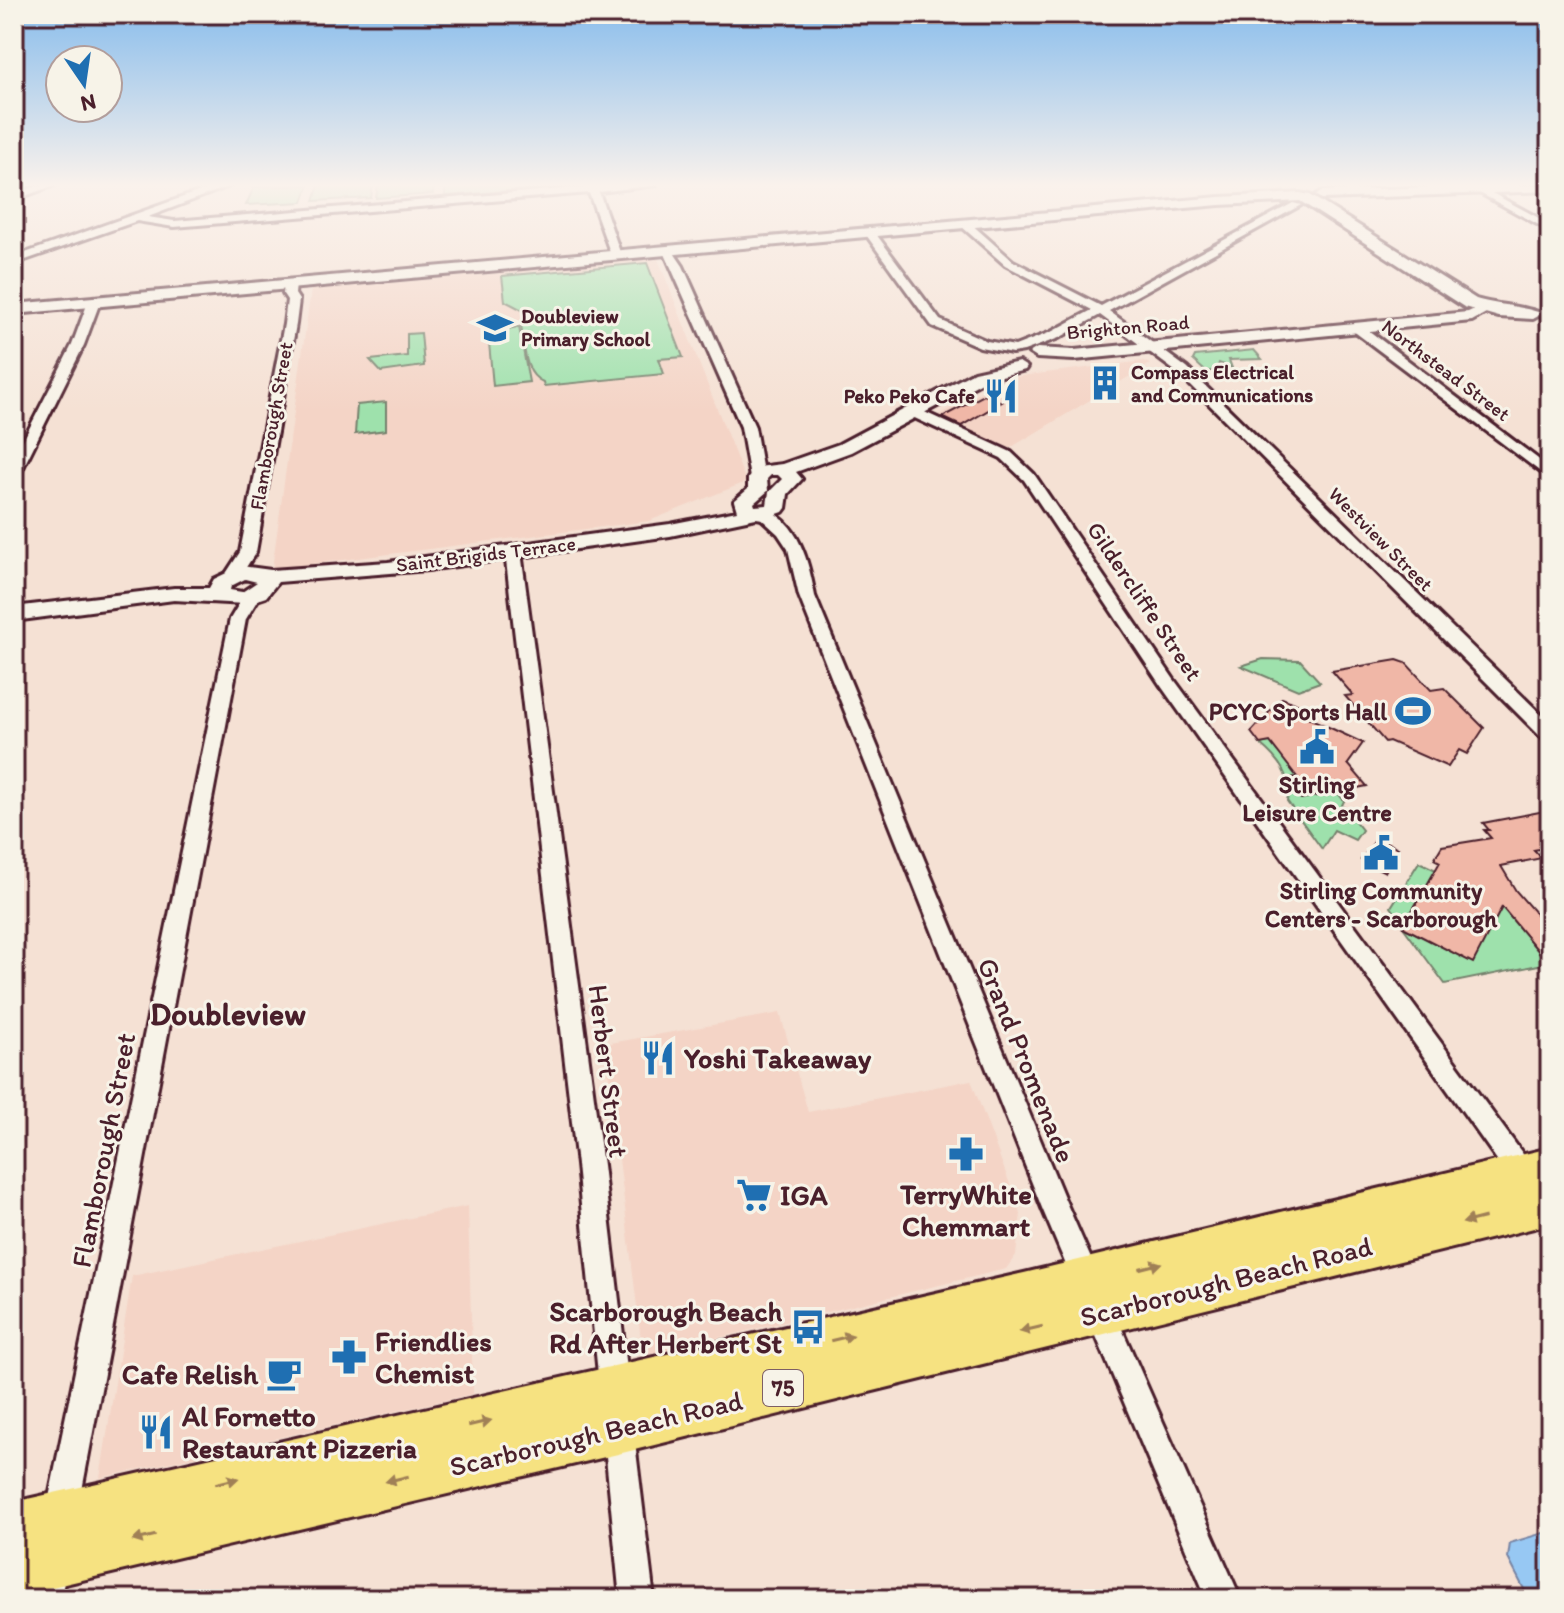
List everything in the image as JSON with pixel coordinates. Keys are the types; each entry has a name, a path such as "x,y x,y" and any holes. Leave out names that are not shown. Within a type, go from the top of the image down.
{"main road":[{"path":"14,309 295,289 566,260"},
{"path":"1410,260 1482,306"},
{"name":"Brighton Road","path":"1482,306 1544,311"},
{"name":"Scarborough Beach Road","path":"37,1555 616,1410 1543,1192"}],"street":[{"path":"676,260 744,418 754,453 751,460 757,478 760,507"},
{"path":"890,260 936,323 1009,354 1039,352 1055,335 1186,260"},
{"name":"Westview Street","path":"1006,260 1100,310 1160,349 1550,734"},
{"name":"Flamborough Street","path":"37,1555 229,593 258,577 295,289"},
{"path":"14,472 78,345 94,302"},
{"name":"Brighton Road","path":"1019,367 1039,352 1160,349 1472,316 1482,306"},
{"name":"Northstead Street","path":"1356,327 1550,475"},
{"path":"980,376 1019,367 1009,354"},
{"path":"757,478 838,458 845,448 980,376 1009,354"},
{"name":"Gildercliffe Street","path":"913,412 1006,455 1029,477 1167,682 1543,1192"},
{"path":"754,453 784,473"},
{"path":"760,507 779,492 784,473"},
{"name":"Saint Brigids Terrace","path":"229,593 258,577 321,575 686,529 760,507"},
{"name":"Grand Promenade","path":"760,507 792,537 807,596 1003,1082 1224,1599"},
{"name":"Herbert Street","path":"513,552 590,1165 637,1599"},
{"path":"14,614 174,594 229,593"}],"shaded area":[{"path":"659,260 746,482 649,521 272,569 311,290"},
{"path":"1144,361 1150,364 1010,448 936,416 1000,382 1020,376"},
{"path":"780,1013 808,1112 971,1080 1021,1214 1016,1255 1006,1269 643,1356 605,1044"},
{"path":"468,1206 473,1394 100,1478 132,1276"}],"green space":[{"path":"647,263 683,357 659,359 664,374 544,386 532,373 526,358 521,326 531,318 530,314 505,301 502,276"},
{"path":"519,327 529,382 493,386 488,332"},
{"path":"421,333 424,366 381,372 370,360 407,356 407,334"},
{"path":"1254,350 1262,359 1229,360 1232,368 1219,363 1217,370 1206,372 1193,360 1195,356"},
{"path":"386,402 386,430 355,434 357,405"},
{"path":"1263,659 1300,660 1320,682 1298,690 1241,666"},
{"path":"1270,742 1277,751 1285,749 1300,776 1287,779 1337,792 1344,801 1342,805 1362,830 1355,840 1334,830 1322,849 1287,801 1286,776 1273,756 1260,744"},
{"path":"1419,862 1436,870 1404,924 1391,907"},
{"path":"1502,907 1548,963 1445,984 1403,927 1472,962"}],"water":[{"path":"1550,1531 1550,1599 1529,1599 1508,1558 1510,1543"}],"building":[{"path":"984,395 1002,402 961,426 942,417"},
{"name":"PCYC Sports Hall","path":"1397,660 1406,663 1431,690 1444,688 1484,728 1467,754 1459,750 1448,767 1389,741 1385,742 1345,696 1353,695 1332,671"},
{"name":"Stirling Leisure Centre","path":"1282,698 1297,704 1294,708 1311,715 1309,718 1363,743 1348,764 1367,786 1301,799 1286,779 1297,777 1270,742 1260,744 1251,732"},
{"path":"1550,810 1550,847 1534,850 1542,858 1501,866 1516,891 1550,930 1550,965 1502,907 1473,963 1403,927 1440,862 1434,859 1442,846 1491,838 1484,830 1489,830 1483,823"},
{"name":"Stirling Community Centers - Scarborough","path":"1377,838 1398,848 1385,872 1361,860"}],"place":[{"name":"Doubleview Primary School","path":"495,328"},
{"name":"Compass Electrical and Communications","path":"1105,383"},
{"name":"Peko Peko Cafe","path":"1001,396"},
{"name":"PCYC Sports Hall","path":"1413,711"},
{"name":"Stirling Leisure Centre","path":"1317,747"},
{"name":"Stirling Community Centers - Scarborough","path":"1381,853"},
{"name":"Yoshi Takeaway","path":"658,1058"},
{"name":"TerryWhite Chemmart","path":"966,1154"},
{"name":"IGA","path":"754,1195"},
{"name":"Scarborough Beach Rd After Herbert St","path":"808,1327"},
{"name":"Friendlies Chemist","path":"349,1357"},
{"name":"Cafe Relish","path":"284,1374"},
{"name":"Al Fornetto Restaurant Pizzeria","path":"156,1432"}],"district":[{"name":"Doubleview","path":"228,1014"}]}
